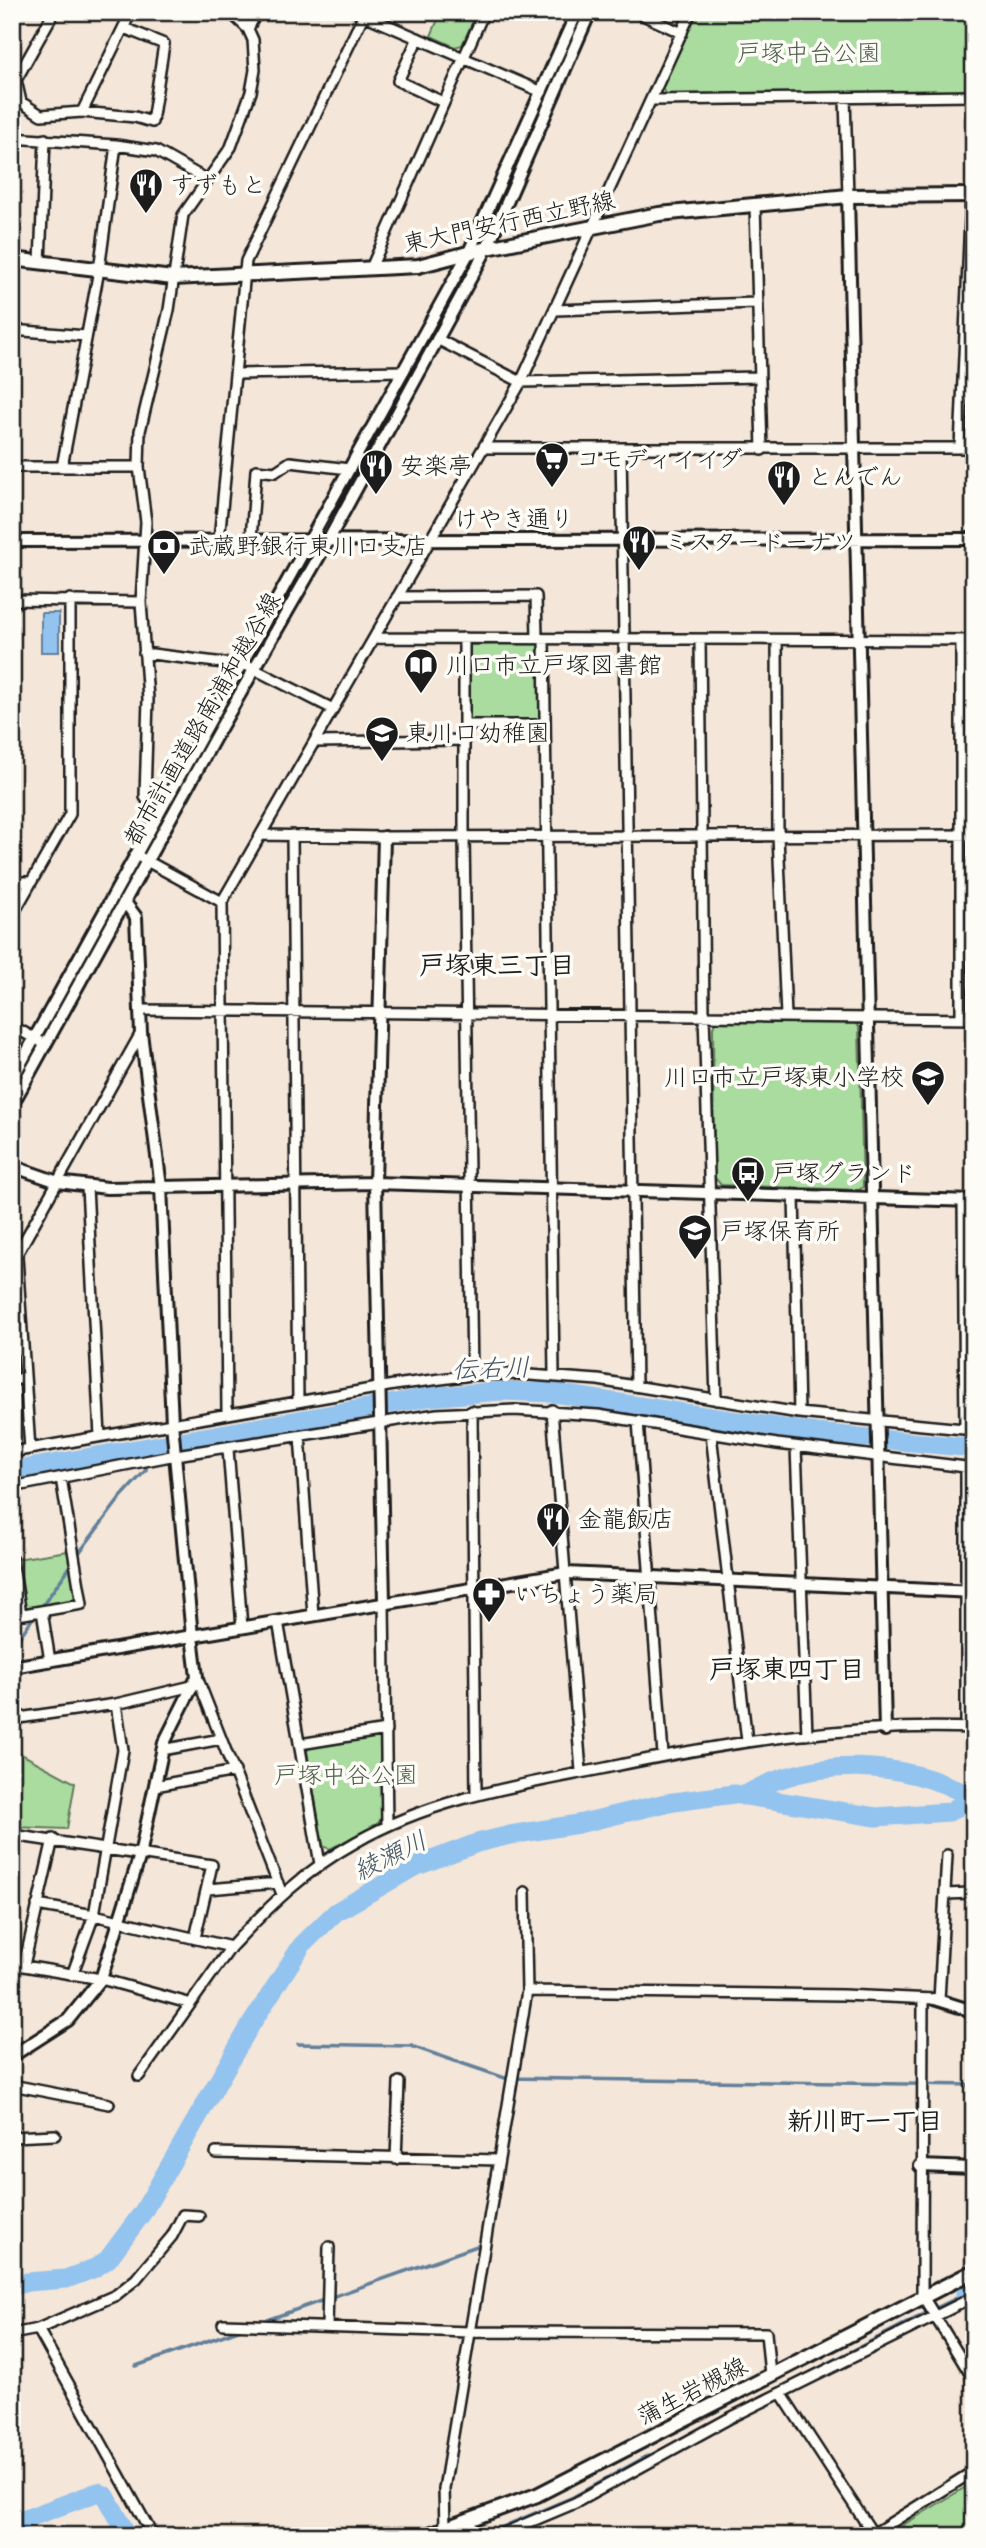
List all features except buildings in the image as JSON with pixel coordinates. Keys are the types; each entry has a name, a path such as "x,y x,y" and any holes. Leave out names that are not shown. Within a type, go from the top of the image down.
{"main road":[{"name":"東大門安行西立野線","path":"12,259 173,278 418,266 596,224 659,214 848,196 972,195"},
{"name":"蒲生岩槻線","path":"424,2536 537,2495 922,2295 974,2271"}],"street":[{"path":"54,12 18,73 17,94 26,107 41,115 82,112 135,117 152,122 164,44 115,12"},
{"path":"158,816 145,797 148,699 141,602 146,522 139,467 140,430 169,310 183,215 231,147 245,115 255,70 255,52 248,29 230,12"},
{"path":"248,29 257,12"},
{"path":"371,268 484,12"},
{"name":"都市計画道路南浦和越谷線","path":"12,1105 124,901 158,816 468,254 577,12"},
{"name":"都市計画道路南浦和越谷線","path":"12,1079 329,539 487,248 590,12"},
{"path":"636,12 682,33"},
{"path":"227,1412 222,902 521,382 596,224 691,12"},
{"path":"219,540 246,261 362,13 542,92"},
{"path":"82,112 127,20"},
{"path":"418,38 398,81 443,102"},
{"path":"652,100 974,96"},
{"path":"845,98 885,1730"},
{"path":"12,138 116,145 164,154 207,180"},
{"path":"40,263 45,139"},
{"path":"62,467 99,270 116,145"},
{"path":"960,448 969,353 972,195"},
{"path":"755,205 762,450"},
{"path":"555,310 756,303"},
{"path":"12,330 86,336"},
{"path":"437,339 521,382 758,377"},
{"path":"236,374 404,371"},
{"path":"484,448 974,448"},
{"path":"621,449 636,1385"},
{"path":"251,540 256,470 275,472 290,462 349,469"},
{"path":"12,467 139,467"},
{"name":"けやき通り","path":"12,541 974,540"},
{"path":"397,597 536,596 545,725 554,1375"},
{"path":"12,916 69,814 71,599"},
{"path":"12,600 141,602"},
{"path":"374,638 974,640"},
{"path":"464,638 464,837 472,1375"},
{"path":"700,640 704,1015 716,1400"},
{"path":"777,640 778,836 786,1016"},
{"path":"961,640 961,1019"},
{"path":"144,653 255,668 333,709"},
{"path":"464,724 545,725"},
{"path":"314,742 464,740"},
{"path":"261,835 384,838 974,835"},
{"path":"292,835 298,1401"},
{"path":"384,838 377,1013 375,1183 387,1826"},
{"path":"141,858 222,902"},
{"path":"12,882 32,882"},
{"path":"124,901 135,918 141,1033 161,1187 172,1423 194,1681 235,1771 282,1894"},
{"path":"961,935 974,935"},
{"path":"140,1010 974,1019"},
{"path":"12,1026 45,1045"},
{"path":"30,1449 15,1259 141,1033"},
{"path":"12,1166 58,1182 87,1187 375,1183 968,1201 969,1339 969,1430 878,1427 636,1385 554,1375 472,1375 227,1412 12,1452"},
{"path":"87,1187 100,1436"},
{"path":"794,1196 799,1413"},
{"path":"12,1380 25,1378"},
{"path":"552,1410 581,1771"},
{"path":"12,1487 379,1420 472,1411 552,1410 796,1447 879,1453 970,1468 970,1728 807,1735 747,1741 663,1755 476,1793 387,1826 320,1864 282,1894 231,1947 188,2003 139,2076"},
{"path":"472,1411 476,1793"},
{"path":"638,1421 663,1755"},
{"path":"711,1434 747,1741"},
{"path":"300,1436 313,1615"},
{"path":"796,1447 807,1735"},
{"path":"228,1449 242,1627"},
{"path":"12,1560 17,1615 82,1604 61,1478"},
{"path":"12,1667 474,1586 566,1573 969,1592"},
{"path":"42,1611 50,1661"},
{"path":"278,1621 320,1864"},
{"path":"12,1719 116,1704 194,1681"},
{"path":"12,2056 68,2020 101,1979 140,1855 162,1750 194,1681"},
{"path":"72,1975 94,1914 123,1750 116,1704"},
{"path":"300,1744 386,1730"},
{"path":"162,1750 221,1739"},
{"path":"155,1786 235,1771"},
{"path":"12,1835 53,1839 212,1865 195,1938"},
{"path":"24,1965 53,1839"},
{"path":"947,1855 946,1894 932,1999 920,2166 922,2295 974,2380"},
{"path":"946,1894 971,1893 974,1863"},
{"path":"208,1889 278,1883"},
{"path":"445,2527 444,2489 527,1991 525,1892"},
{"path":"37,1905 94,1914 231,1947"},
{"path":"12,1964 101,1979 188,2003"},
{"path":"527,1991 843,1995 932,1999 974,2015"},
{"path":"396,2158 399,2082"},
{"path":"12,2085 109,2104"},
{"path":"12,2137 55,2135"},
{"path":"216,2153 498,2160"},
{"path":"920,2166 974,2168"},
{"path":"12,2334 38,2329 116,2295 136,2279 172,2236 183,2215 199,2216"},
{"path":"327,2328 329,2247"},
{"path":"497,2536 575,2503 728,2419 974,2297"},
{"path":"223,2324 470,2332 766,2333 770,2375"},
{"path":"38,2329 153,2536"},
{"path":"781,2393 871,2535 974,2471"},
{"path":"469,2520 475,2536"}],"green space":[{"path":"441,12 477,12 462,45 455,47 431,36"},
{"name":"戸塚中台公園","path":"696,12 974,12 974,93 667,97 662,88"},
{"path":"535,643 540,646 541,717 538,722 473,721 467,718 467,651 470,645"},
{"path":"718,1021 855,1023 859,1027 863,1187 859,1190 721,1185 714,1177 713,1027"},
{"path":"68,1551 76,1595 71,1602 30,1609 24,1605 16,1559"},
{"name":"戸塚中谷公園","path":"378,1734 381,1736 382,1817 377,1825 330,1849 323,1846 307,1751 310,1747"},
{"path":"12,1749 75,1783 67,1829 12,1827"},
{"path":"974,2482 974,2536 885,2536"}],"water":[{"path":"41,613 59,613 59,652 41,652"}],"waterway":[{"name":"伝右川","path":"12,1471 429,1397 501,1391 554,1393 816,1433 974,1448"},
{"path":"76,1557 121,1497 146,1470 145,1447"},
{"path":"40,1609 72,1564"},
{"path":"12,1648 35,1615"},
{"path":"743,1796 798,1774 857,1767 916,1775 971,1797"},
{"name":"綾瀬川","path":"12,2287 27,2282 66,2279 95,2268 108,2259 143,2212 250,2026 302,1945 336,1912 414,1867 477,1843 510,1835 578,1824 666,1803 734,1794 876,1817 949,1812 974,1797"},
{"path":"298,2044 411,2046 505,2078 974,2085"},
{"path":"261,2322 477,2246"},
{"path":"965,2294 974,2289"},
{"path":"934,2309 965,2294"},
{"path":"741,2408 926,2313"},
{"path":"136,2366 244,2328"},
{"path":"680,2439 724,2416"},
{"path":"481,2536 573,2497 649,2455"},
{"path":"12,2524 98,2492 106,2496 128,2536"}],"place":[{"name":"すずもと","path":"146,215"},
{"name":"コモディイイダ","path":"552,489"},
{"name":"安楽亭","path":"376,496"},
{"name":"とんでん","path":"784,507"},
{"name":"ミスタードーナツ","path":"639,572"},
{"name":"武蔵野銀行東川口支店","path":"164,576"},
{"name":"川口市立戸塚図書館","path":"421,695"},
{"name":"東川口幼稚園","path":"382,763"},
{"name":"川口市立戸塚東小学校","path":"928,1107"},
{"name":"戸塚グランド","path":"748,1203"},
{"name":"戸塚保育所","path":"695,1261"},
{"name":"金龍飯店","path":"553,1549"},
{"name":"いちょう薬局","path":"489,1624"}],"district":[{"name":"戸塚東三丁目","path":"497,965"},
{"name":"戸塚東四丁目","path":"787,1669"},
{"name":"新川町一丁目","path":"865,2121"}]}
